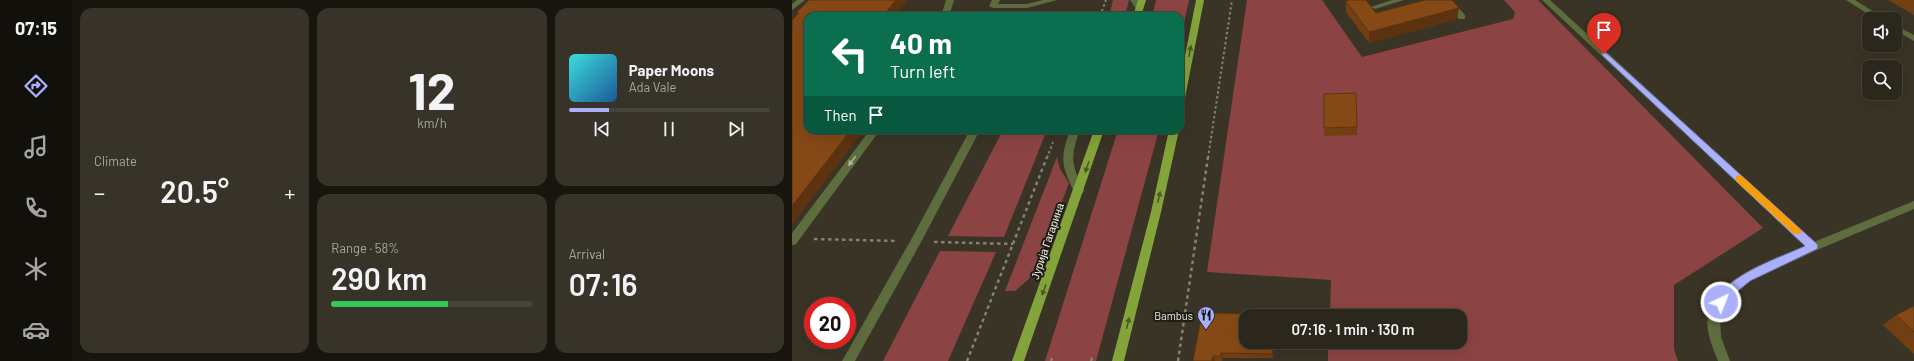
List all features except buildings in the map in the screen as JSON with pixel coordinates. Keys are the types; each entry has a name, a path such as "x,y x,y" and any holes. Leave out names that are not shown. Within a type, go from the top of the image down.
{"main road":[{"path":"1184,82 1200,0"},
{"name":"Јурија Гагарина","path":"1018,361 1098,134"},
{"path":"1118,361 1156,212 1173,134"}],"street":[{"path":"792,8 801,0"},
{"path":"946,12 950,0"},
{"path":"996,0 993,6 1032,6 1053,0"},
{"path":"1134,0 1140,4"},
{"path":"1375,7 1400,0"},
{"path":"1447,0 1462,17"},
{"path":"1546,0 1813,246"},
{"path":"1850,0 1870,12"},
{"path":"1902,32 1914,39"},
{"path":"792,241 872,134"},
{"path":"848,361 916,242 973,134"},
{"path":"1073,134 1067,150 1067,166 1079,190"},
{"path":"1724,361 1715,337 1714,317 1721,302 1730,290 1746,278 1813,246 1914,205"}],"path":[{"path":"1102,12 1106,0"},
{"path":"1178,361 1232,0"},
{"path":"967,361 1055,138"}],"shaded area":[{"path":"1113,0 1129,0 1126,12 1110,12"},
{"path":"1156,0 1189,0 1184,23 1184,12 1153,12"},
{"path":"1247,0 1322,0 1362,57 1513,19 1515,12 1504,0 1538,0 1763,228 1674,285 1674,349 1678,361 1328,361 1328,349 1467,349 1467,309 1330,309 1331,280 1207,272"},
{"path":"1001,134 1045,134 1004,237 948,236"},
{"path":"1117,134 1158,134 1096,361 1045,361"},
{"path":"1057,157 1060,169 1069,183 1039,263 1031,277 1015,291 1005,291"},
{"path":"940,251 996,252 948,361 883,361"}],"slow traffic":[{"path":"1739,178 1797,232"}],"place":[{"name":"Bambus","path":"1206,330"}],"route":[{"path":"1604,54 1813,246 1746,278 1730,290 1721,302"}]}
